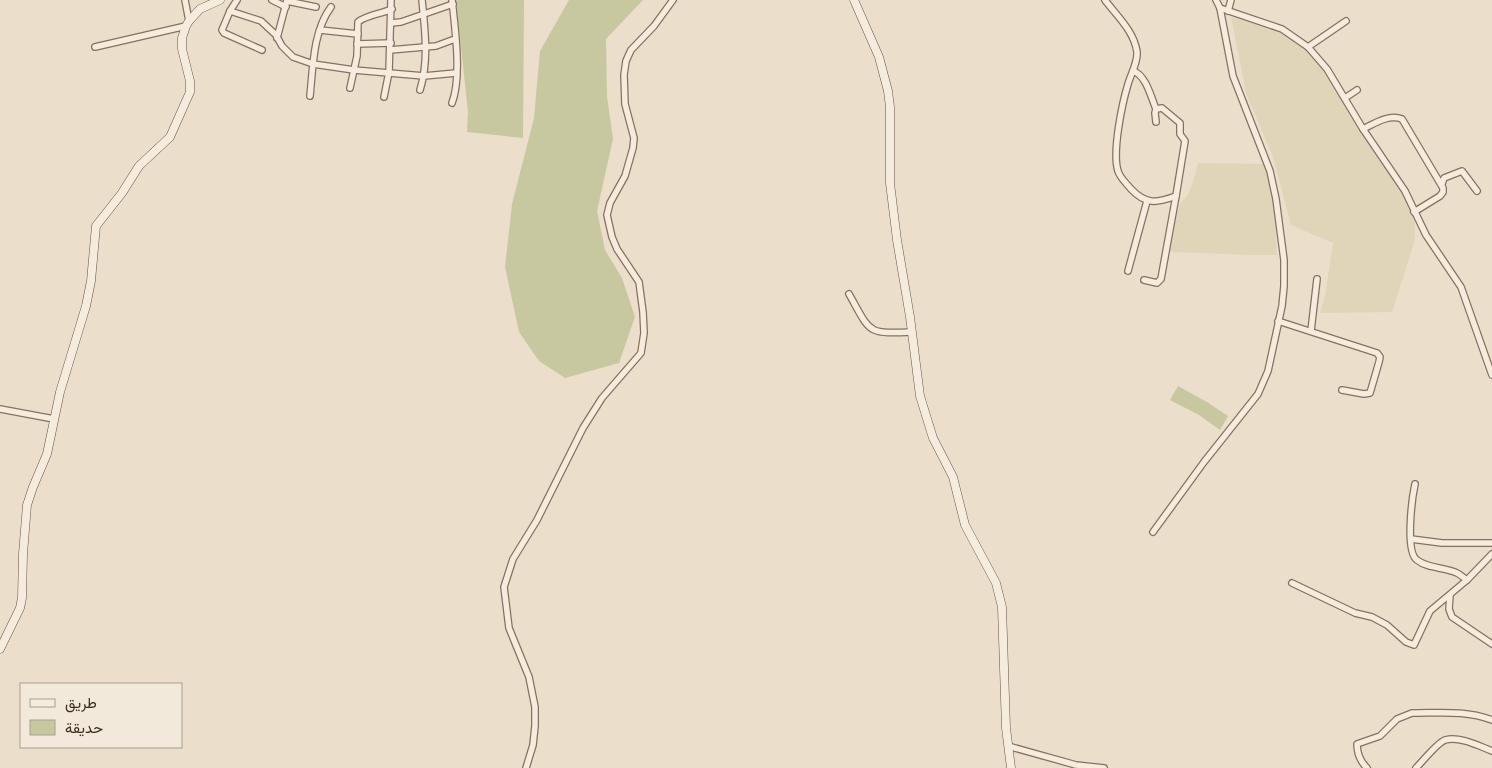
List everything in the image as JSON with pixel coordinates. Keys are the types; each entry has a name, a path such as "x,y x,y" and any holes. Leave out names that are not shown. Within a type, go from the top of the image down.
{"street":[{"path":"185,0 187,24"},
{"path":"0,649 20,608 27,505 47,454 54,419 86,306 92,274 96,226 139,166 170,138 190,92 190,81 182,49 182,38 187,24 200,9 220,0"},
{"path":"237,0 222,30 224,33 262,50"},
{"path":"272,0 316,7"},
{"path":"384,97 389,72 391,0"},
{"path":"420,90 424,76 426,47 422,0"},
{"path":"526,768 533,745 535,707 528,677 509,628 504,587 512,559 540,513 582,428 602,398 640,352 644,333 639,282 614,243 608,226 607,215 610,203 626,176 633,148 633,132 625,104 624,75 626,61 631,50 654,26 673,0"},
{"path":"854,0 878,57 888,91 890,107 890,183 896,240 912,332 920,396 933,438 953,477 960,512 970,536 991,572 1000,594 1002,606 1003,684 1011,768"},
{"path":"1106,0 1134,41 1137,57 1120,121 1116,159 1118,172 1133,192 1146,201 1161,202 1176,196"},
{"path":"1153,532 1192,477 1258,394 1268,371 1282,306 1284,286 1283,252 1270,171 1233,76 1220,8 1216,0"},
{"path":"1228,11 1231,0"},
{"path":"391,24 401,22 452,2 456,73 455,94 452,103"},
{"path":"278,38 287,3"},
{"path":"310,96 313,64 320,30 331,7"},
{"path":"1220,8 1282,29 1308,47 1327,69 1405,191 1426,235 1461,287 1492,375"},
{"path":"350,88 354,70 358,22 364,17 380,14 392,9"},
{"path":"230,11 261,22 273,32 287,52 294,57 313,64 354,70 424,76 456,73"},
{"path":"1308,47 1346,21"},
{"path":"95,47 187,24"},
{"path":"320,30 358,34"},
{"path":"390,50 436,46 455,39"},
{"path":"357,44 391,43"},
{"path":"1133,71 1138,72 1144,80 1156,109 1156,122"},
{"path":"1345,98 1357,90"},
{"path":"1144,280 1158,283 1161,279 1185,141 1180,134 1180,123 1162,108 1156,109"},
{"path":"1364,129 1387,118 1396,116 1402,119 1442,184 1443,192 1440,196 1414,212"},
{"path":"1442,184 1444,178 1462,171 1477,191"},
{"path":"1128,272 1146,201"},
{"path":"1311,331 1317,279"},
{"path":"849,294 865,323 874,332 912,332"},
{"path":"1278,321 1377,353 1380,357 1370,393 1364,394 1342,390"},
{"path":"0,410 54,419"},
{"path":"1415,484 1411,505 1412,554 1416,560 1457,573 1467,580"},
{"path":"1411,539 1442,543 1492,543"},
{"path":"1292,583 1355,613 1372,617 1387,625 1406,642 1414,645 1430,610 1450,596 1492,554"},
{"path":"1450,596 1449,609 1452,616 1492,644"},
{"path":"1367,768 1359,758 1357,744 1380,736 1390,724 1404,716 1412,713 1464,712 1478,714 1492,720"},
{"path":"1416,768 1446,740 1472,743 1492,751"},
{"path":"1008,746 1076,764 1104,768"}],"shaded area":[{"path":"1231,17 1267,27 1299,42 1320,63 1368,142 1388,168 1403,193 1415,221 1415,240 1392,312 1320,313 1325,296 1333,243 1291,225 1273,157 1246,93"},
{"path":"1198,163 1265,164 1274,196 1277,255 1170,252 1177,213 1180,204 1191,188"}],"green space":[{"path":"456,0 524,0 523,138 467,132 468,112"},
{"path":"569,0 643,0 606,39 607,96 613,139 597,211 605,250 622,278 635,317 619,363 565,378 539,361 519,332 505,267 512,204 534,118 540,51"},
{"path":"1178,386 1228,416 1220,430 1199,415 1170,400"}]}
